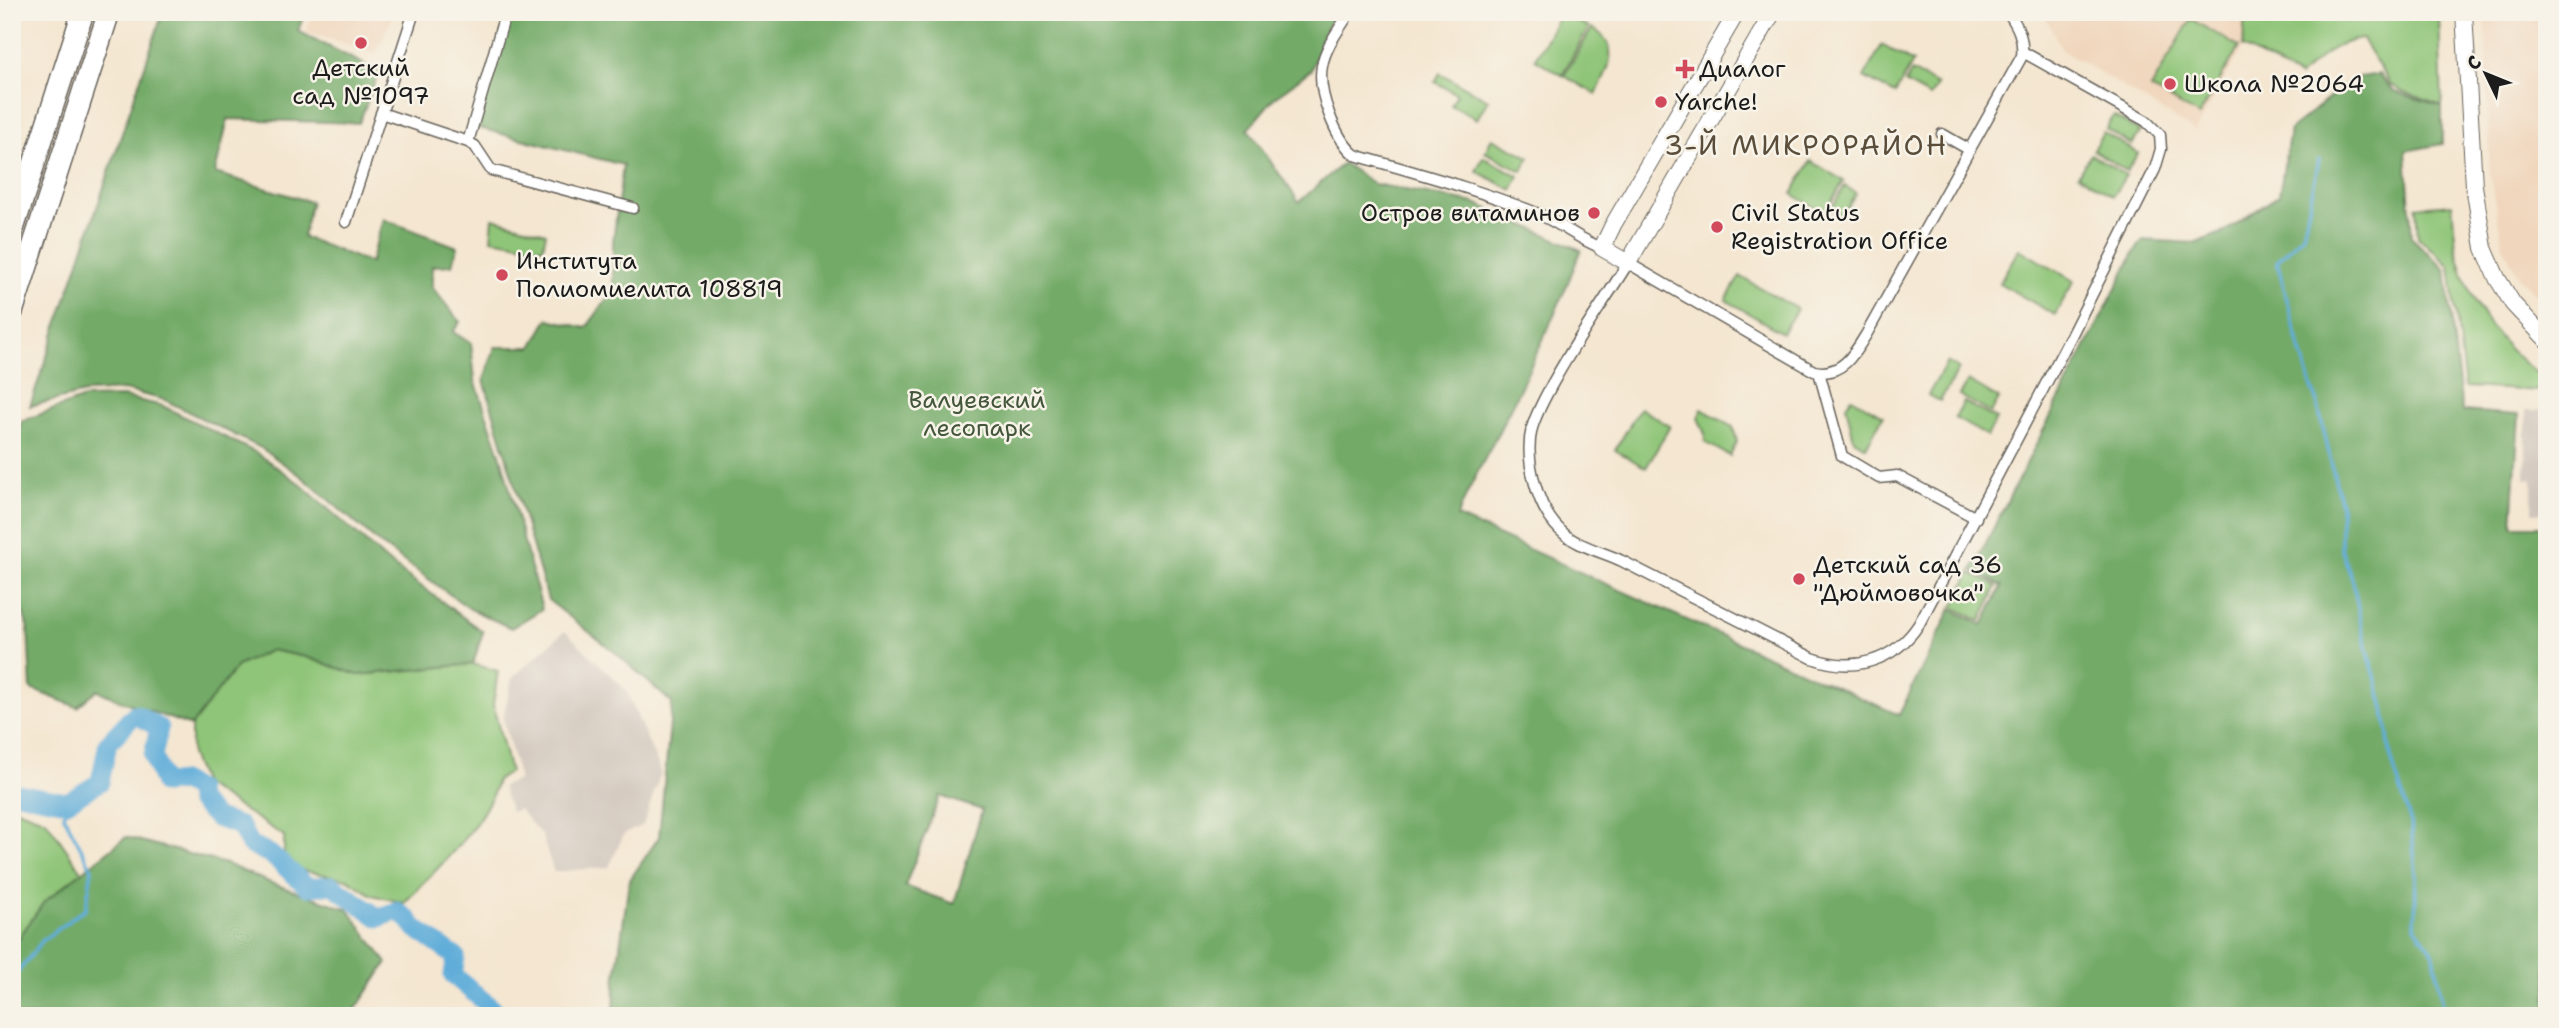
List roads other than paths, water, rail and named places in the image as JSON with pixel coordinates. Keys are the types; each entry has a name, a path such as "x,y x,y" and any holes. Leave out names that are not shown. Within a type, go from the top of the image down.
{"highway":[{"path":"12,232 83,12"},
{"path":"12,312 109,12"}],"street":[{"path":"346,222 414,12"},
{"path":"468,142 504,18 503,12"},
{"path":"1350,12 1332,41 1321,69 1324,97 1348,150 1355,155 1486,193 1548,218 1584,241 1602,248 1819,372 1838,368 1855,353 2023,52 2019,29 2008,12"},
{"path":"1602,248 1737,12"},
{"path":"1773,12 1628,263 1581,333 1544,398 1532,427 1528,452 1534,486 1552,520 1567,536 1812,658 1832,665 1861,664 1877,659 1896,649 1919,624 2131,220 2158,163 2160,135 2146,121 2023,52"},
{"path":"2464,12 2474,186 2484,248 2497,278 2513,304 2547,340"},
{"path":"381,113 468,142 475,146 491,170 633,208"},
{"path":"1942,134 1970,150"},
{"path":"1819,372 1842,456 1879,478 1897,476 1976,517"}],"waterway":[{"path":"2319,160 2303,235 2277,261 2318,406 2341,505 2341,548 2353,582 2363,634 2384,708 2391,758 2411,823 2416,873 2415,926 2434,955 2445,1016"},
{"path":"12,792 67,802 100,782 108,743 135,714 159,728 153,756 164,784 183,782 197,790 198,800 216,818 240,826 250,845 270,854 308,887 332,885 379,918 397,911 416,929 456,957 453,975 501,1016"},
{"path":"12,980 43,940 86,908 92,869 64,816 67,802"}],"place":[{"name":"Детский сад №1097","path":"361,43"},
{"name":"Диалог","path":"1685,69"},
{"name":"Школа №2064","path":"2170,84"},
{"name":"Yarche!","path":"1661,102"},
{"name":"Остров витаминов","path":"1594,213"},
{"name":"Civil Status Registration Office","path":"1717,227"},
{"name":"Института Полиомиелита 108819","path":"502,275"},
{"name":"Детский сад 36 \"Дюймовочка\"","path":"1799,579"}],"district":[{"name":"3-Й МИКРОРАЙОН","path":"1806,145"}],"park label":[{"name":"Валуевский лесопарк","path":"977,414"}]}
